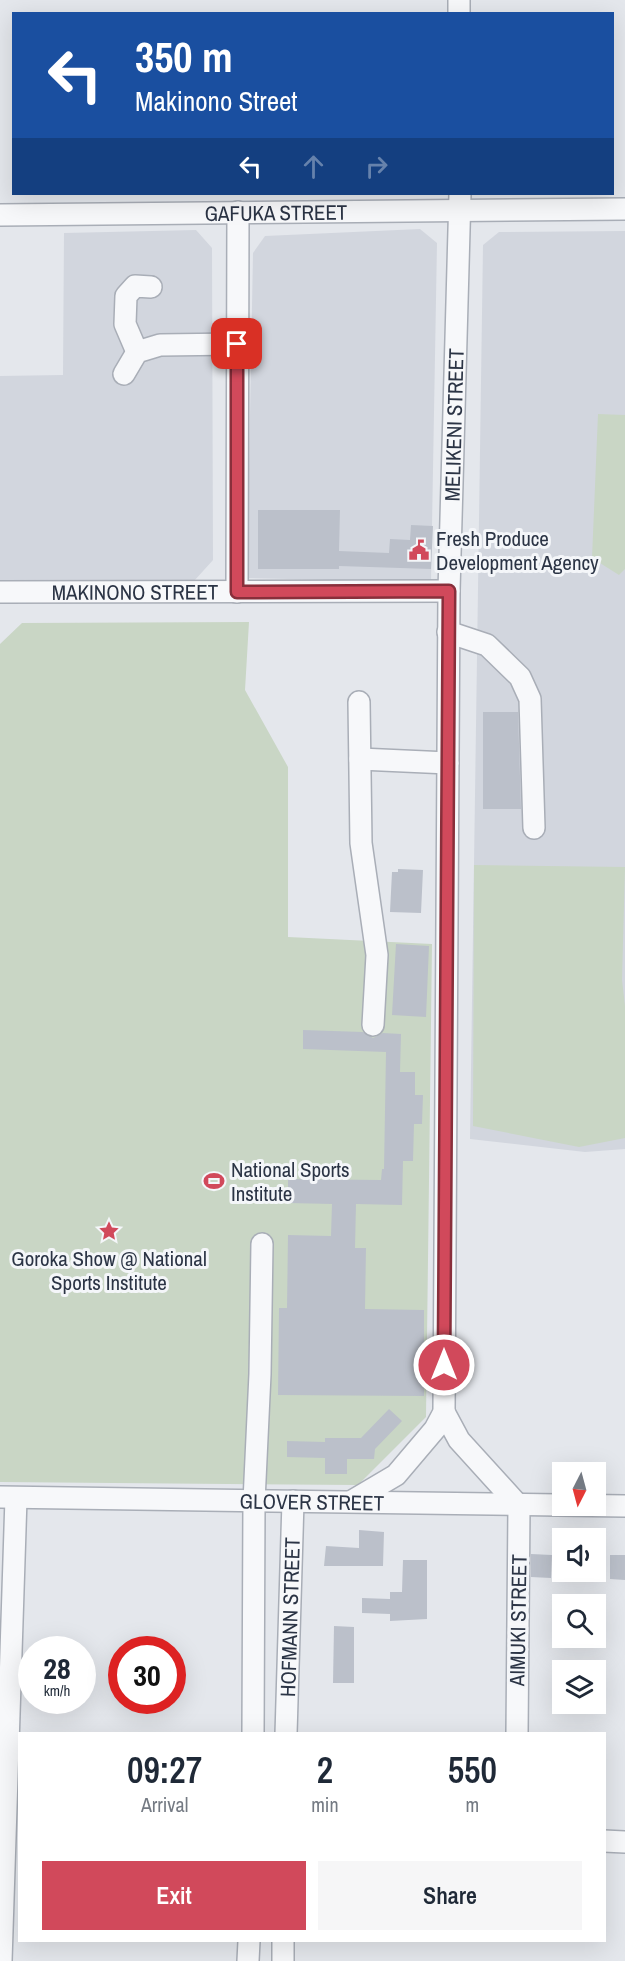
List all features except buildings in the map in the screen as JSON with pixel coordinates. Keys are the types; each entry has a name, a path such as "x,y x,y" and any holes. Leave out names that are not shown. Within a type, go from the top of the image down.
{"street":[{"name":"GAFUKA STREET","path":"0,215 238,213 460,202 625,209"},
{"name":"MELIKENI STREET","path":"460,202 448,633 444,1412 459,1440 519,1506"},
{"path":"237,592 238,213"},
{"path":"137,352 125,324 126,296 135,286 151,287"},
{"path":"124,374 137,352 160,345 237,344"},
{"name":"MAKINONO STREET","path":"0,592 449,591"},
{"path":"448,633 487,645 520,677 530,699 534,828"},
{"path":"359,702 361,843 377,956 374,1025"},
{"path":"360,759 448,763"},
{"name":"HOFMANN STREET","path":"254,1732 254,1501 260,1374 261,1244"},
{"path":"352,1501 396,1475 435,1429 444,1412"},
{"path":"1,1961 8,1843 8,1497"},
{"name":"GLOVER STREET","path":"8,1497 625,1506"},
{"name":"HOFMANN STREET","path":"286,1732 293,1501"},
{"name":"AIMUKI STREET","path":"517,1732 519,1506"},
{"path":"606,1841 625,1842"},
{"path":"248,1961 249,1942"},
{"path":"283,1942 283,1961"}],"shaded area":[{"path":"420,229 437,243 431,582 247,578 253,253 265,236"},
{"path":"196,230 212,248 213,560 194,581 0,581 0,376 63,375 64,233"},
{"path":"625,231 625,1149 585,1152 470,1139 483,245 499,232"}],"green space":[{"path":"598,414 625,415 625,569 619,575 592,558"},
{"name":"National Sports Institute","path":"249,622 245,690 288,767 288,937 432,944 426,1417 358,1485 0,1482 0,644 22,623"},
{"path":"474,865 625,867 622,980 625,1006 625,1138 579,1147 473,1126"}],"place":[{"name":"Fresh Produce Development Agency","path":"419,550"},
{"name":"National Sports Institute","path":"214,1181"},
{"name":"Goroka Show @ National Sports Institute","path":"109,1231"}],"route":[{"path":"237,344 237,592 449,591 444,1365"}]}
